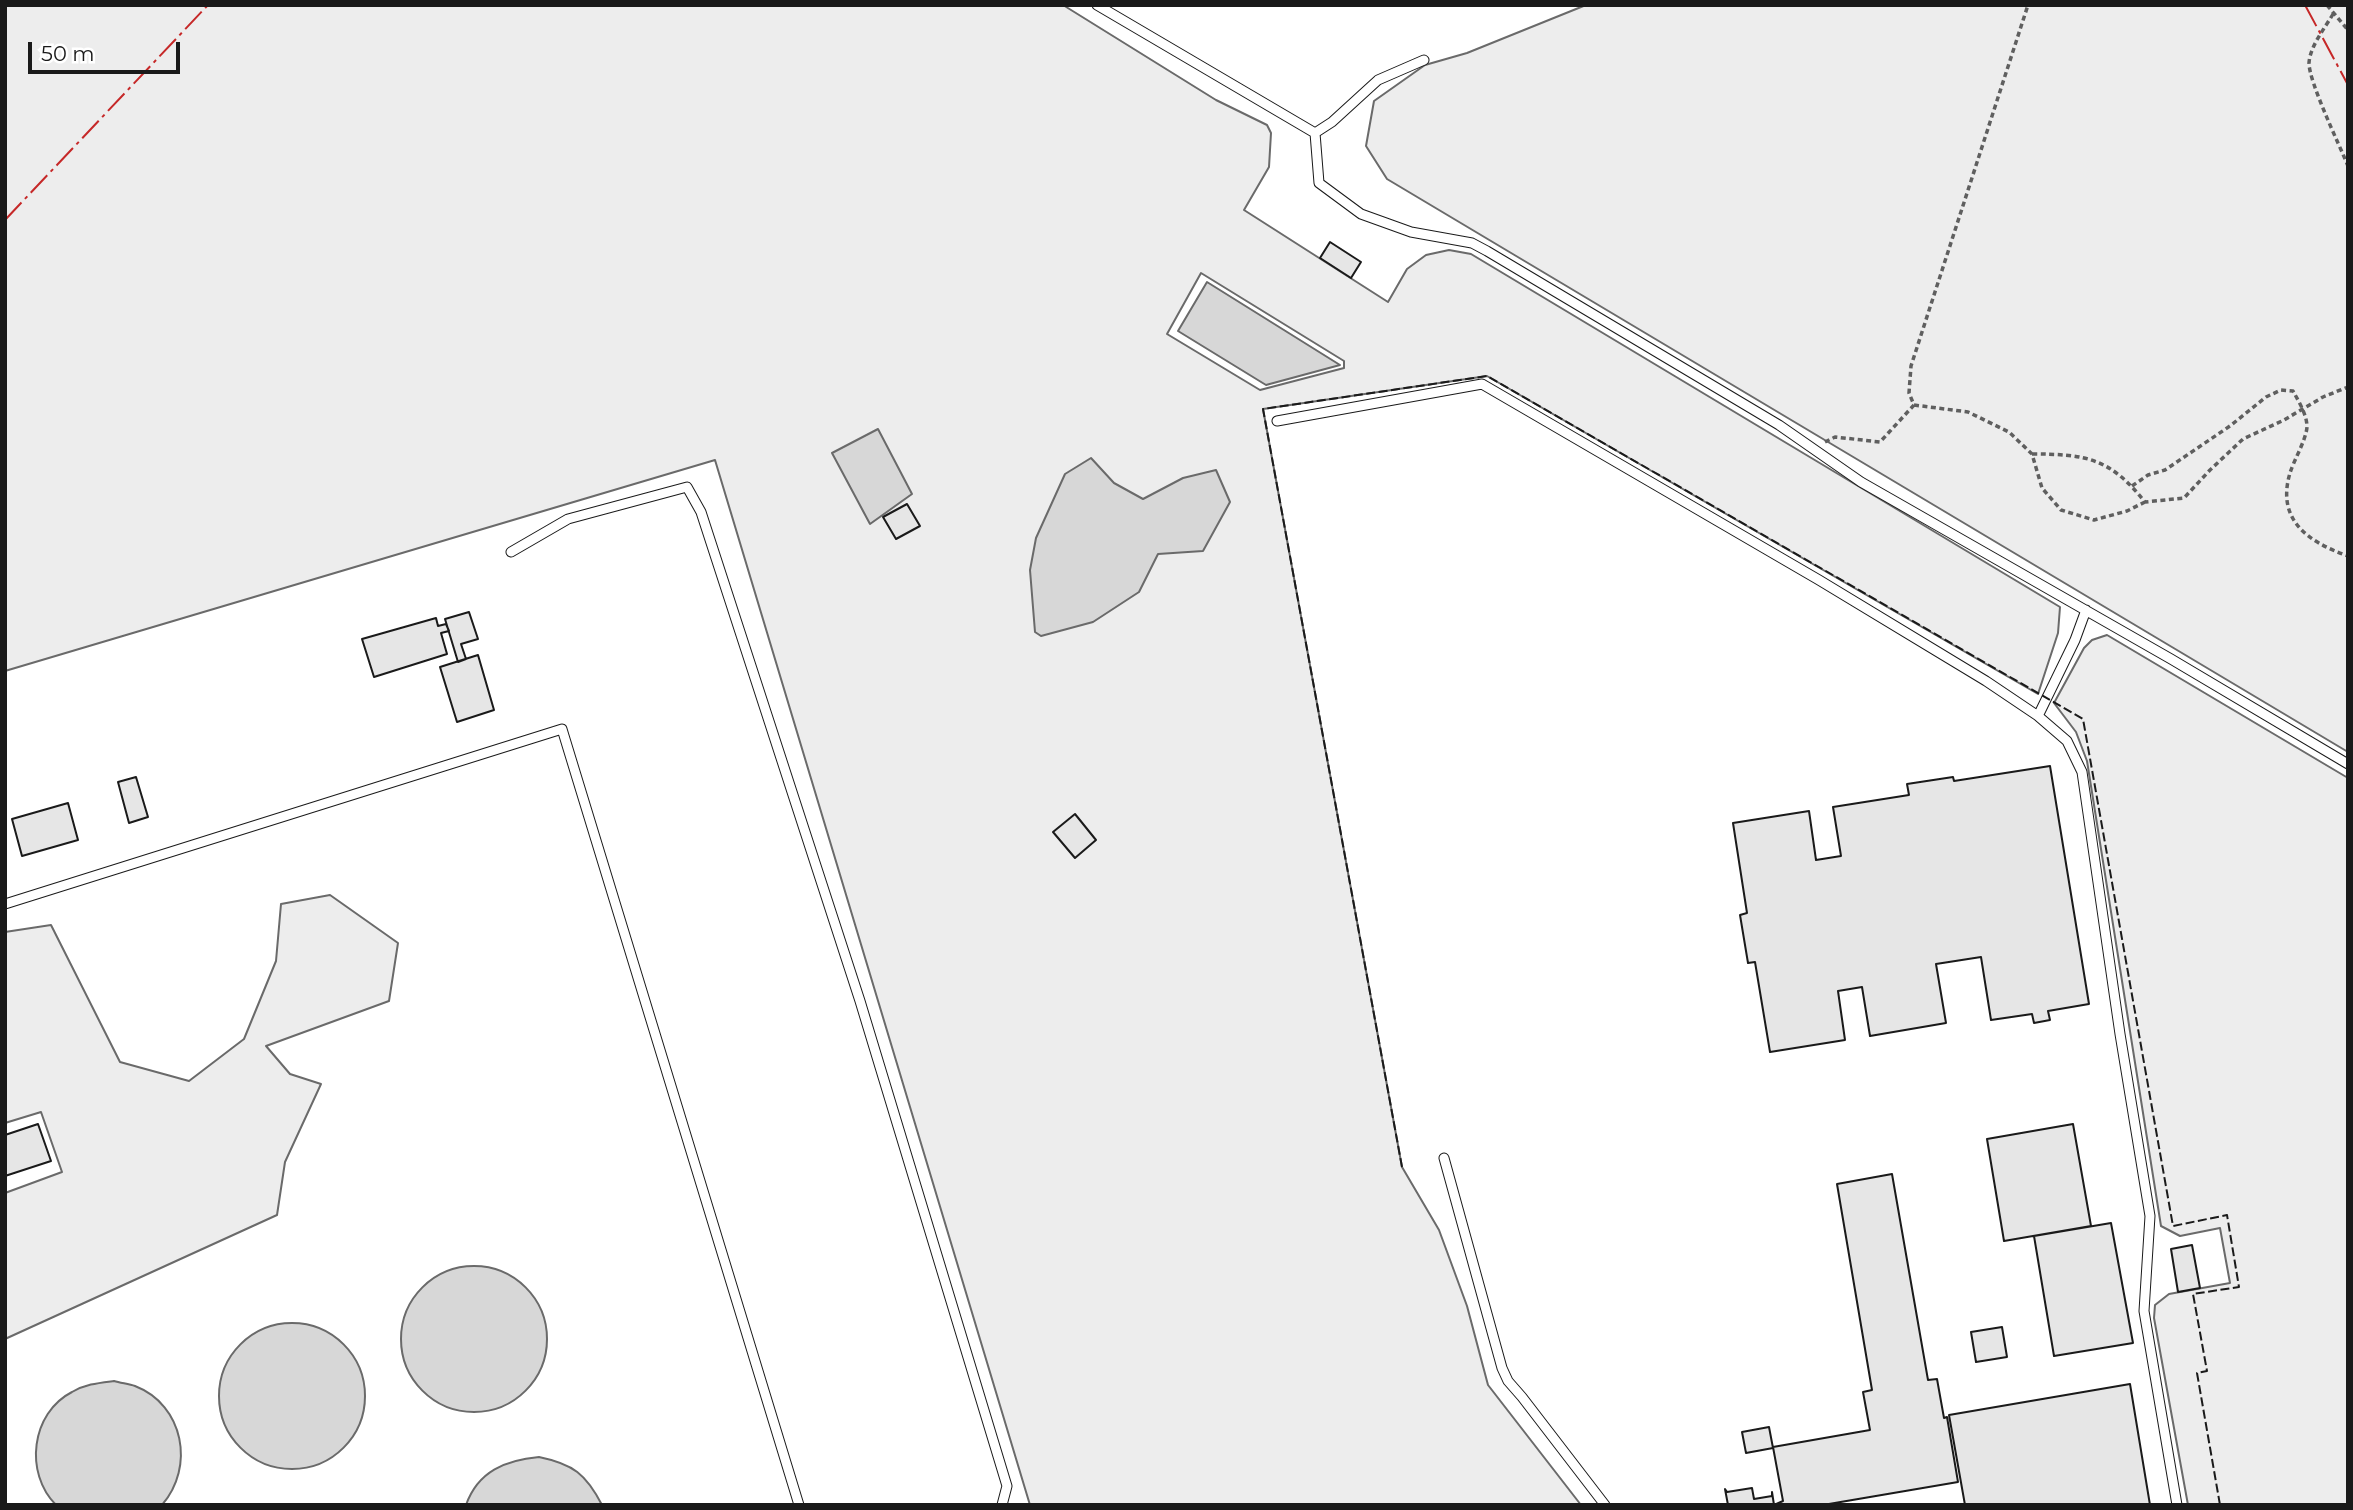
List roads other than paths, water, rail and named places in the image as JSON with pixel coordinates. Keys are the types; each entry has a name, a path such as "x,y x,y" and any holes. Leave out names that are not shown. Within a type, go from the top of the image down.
{"lane":[{"path":"1097,5 1315,133"},
{"path":"1315,133 1332,122 1378,80 1424,60"},
{"path":"1315,133 1318,183 1361,214 1411,232 1472,243 1779,425 1861,482 2348,764"},
{"path":"1277,421 1482,384 1819,580 2039,716 2067,741 2082,772 2120,1034 2150,1216 2144,1311 2177,1505"},
{"path":"511,552 568,519 687,487 701,512 860,1001 920,1198 1007,1486 1002,1505"},
{"path":"2039,716 2075,640 2086,610"},
{"path":"5,904 562,729 799,1505"},
{"path":"1444,1158 1485,1312 1507,1381 1605,1505"}]}
